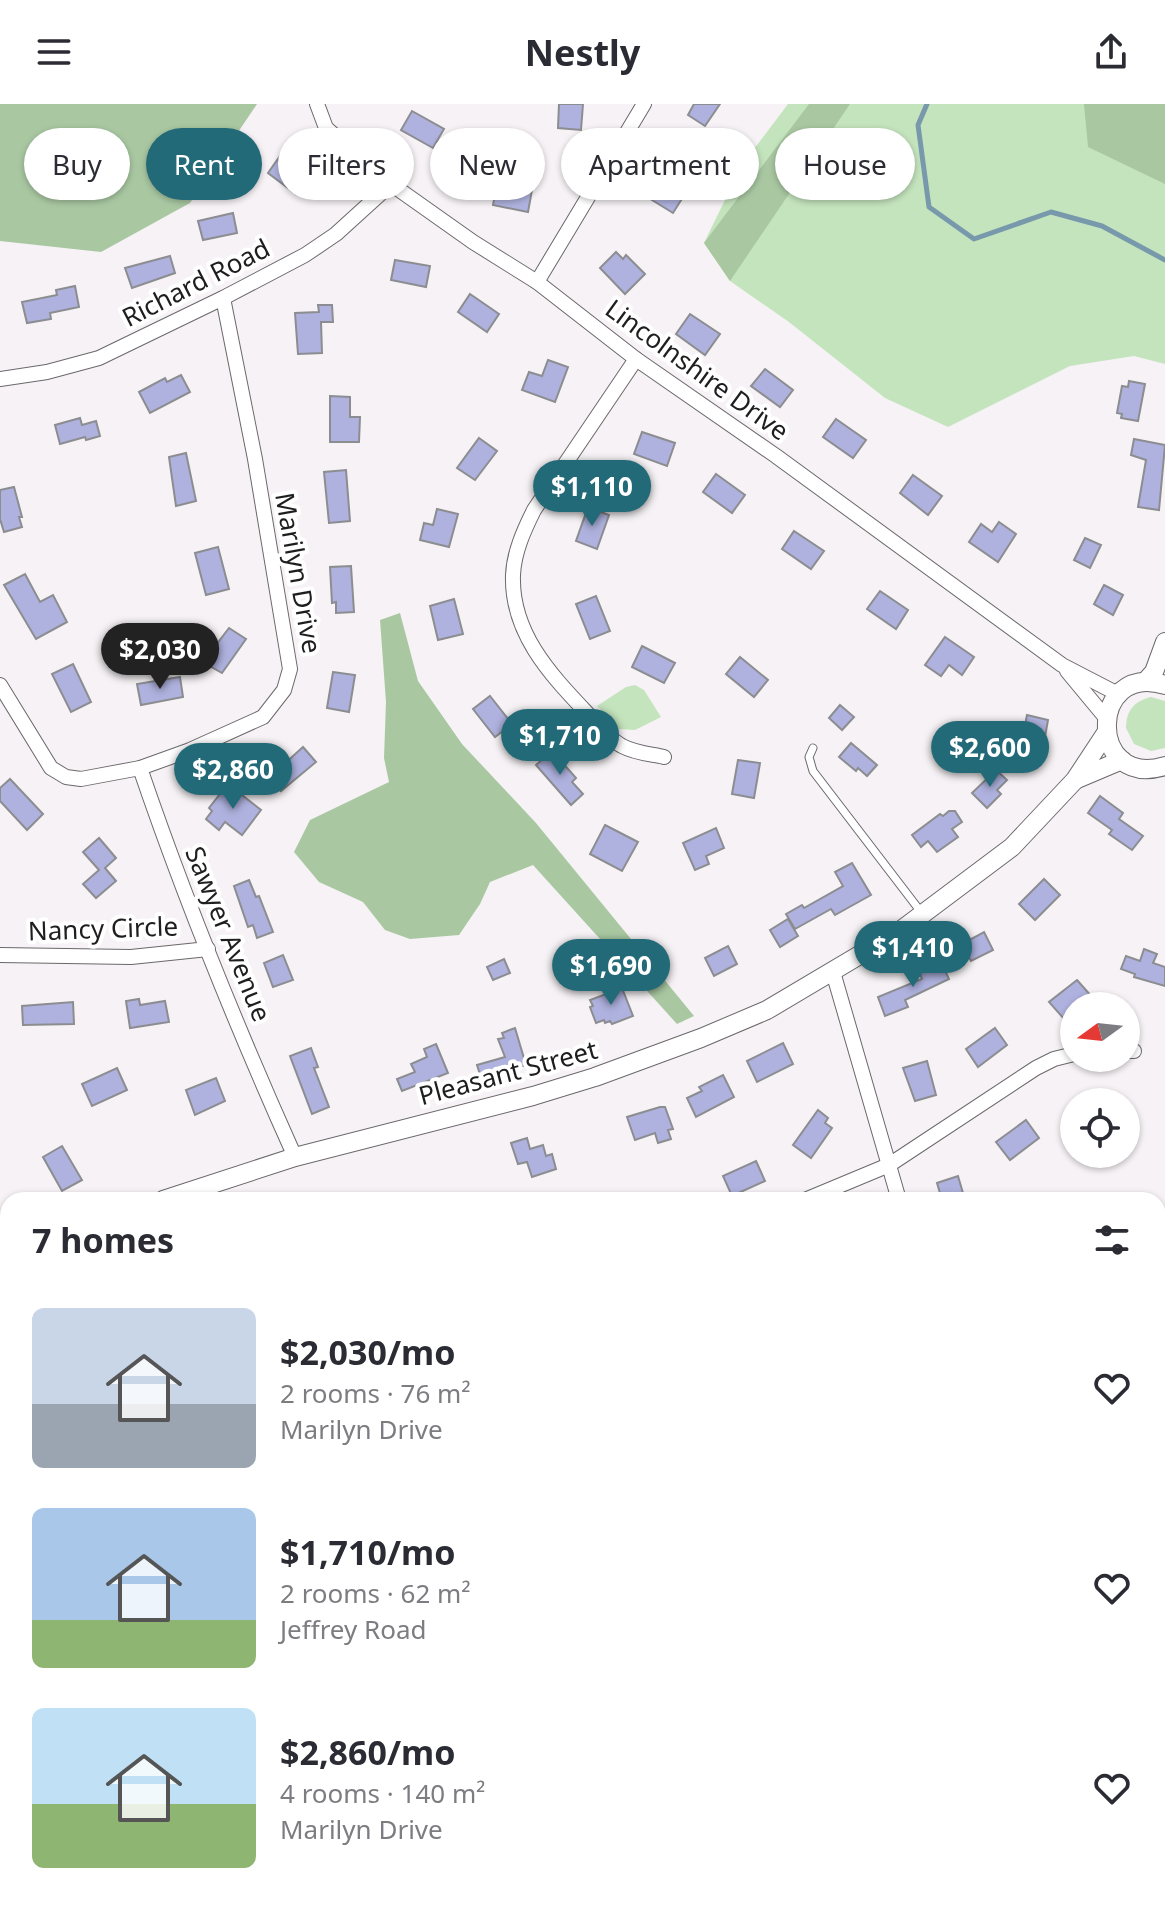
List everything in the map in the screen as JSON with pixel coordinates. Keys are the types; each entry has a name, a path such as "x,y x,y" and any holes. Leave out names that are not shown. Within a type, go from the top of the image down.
{"main road":[{"path":"1118,694 1126,688 1156,683 1154,672 1165,642"},
{"name":"Pleasant Street","path":"188,1192 295,1157 533,1096 625,1067 767,1010 923,914 1012,847 1075,780 1106,725 1118,694"},
{"path":"1106,725 1115,753 1122,760 1165,780"},
{"name":"Pleasant Street","path":"1075,780 1122,760"},
{"path":"1141,769 1165,766"}],"street":[{"name":"Lincolnshire Drive","path":"317,104 326,128"},
{"path":"537,282 644,104"},
{"name":"Richard Road","path":"0,379 47,372 99,358 305,255 336,234 373,200"},
{"name":"Lincolnshire Drive","path":"414,200 537,282 636,359 776,456 1062,665 1118,694"},
{"name":"Marilyn Drive","path":"140,768 190,750 263,717 284,690 290,669 262,499 223,298"},
{"path":"636,359 534,510 521,538 513,574 517,612 528,640 548,671 613,740 638,753 664,757"},
{"name":"Lincolnshire Drive","path":"1062,665 1106,725"},
{"path":"0,685 51,768 66,777 81,779 140,768"},
{"name":"Sawyer Avenue","path":"140,768 164,840 295,1157"},
{"name":"Nancy Circle","path":"0,955 131,957 208,949"},
{"path":"833,972 897,1192"},
{"path":"824,1192 889,1165 1036,1068 1060,1058"}],"lane":[{"path":"813,748 809,757 813,771 923,914"}],"green space":[{"path":"0,104 257,104 241,128 146,128 146,200 192,200 101,252 0,241"},
{"path":"788,104 1148,104 1165,120 1165,364 1134,356 1070,366 948,427 885,398 789,322 730,281 704,243 725,200 759,200 759,142"},
{"path":"809,104 850,104 834,128 791,128"},
{"path":"1084,104 1165,104 1165,184 1088,147"},
{"path":"775,149 775,200 785,200 730,281 704,243 736,200 759,200 759,170"},
{"path":"400,613 418,681 462,744 536,823 694,1016 677,1024 533,865 490,882 480,904 459,935 410,939 385,930 363,902 319,882 294,852 310,820 389,782 384,758 386,702 380,620"},
{"path":"635,685 644,690 661,717 635,730 618,729 597,706 626,687"},
{"path":"1151,697 1165,701 1165,748 1151,751 1134,744 1126,728 1132,708"}],"building":[{"path":"559,104 583,104 581,128 558,128"},
{"path":"694,104 720,104 705,126 688,115"},
{"path":"412,111 442,128 430,128 430,146 414,137 414,128 402,128"},
{"path":"278,159 278,180 268,173"},
{"path":"494,200 530,200 528,212 493,205"},
{"path":"652,200 681,200 673,213"},
{"path":"233,213 237,233 203,240 198,221"},
{"path":"616,252 623,259 626,255 645,274 625,294 600,268"},
{"path":"170,256 175,273 132,288 125,268"},
{"path":"395,260 430,266 426,287 391,280"},
{"path":"75,286 79,307 50,313 51,319 27,323 22,302 57,295 56,290"},
{"path":"470,294 499,314 487,332 458,312"},
{"path":"318,305 332,305 333,322 321,322 322,353 298,354 295,313 319,312"},
{"path":"690,314 720,334 705,355 676,334"},
{"path":"548,360 568,367 555,402 522,390 529,372 542,376"},
{"path":"765,369 793,390 780,407 751,386"},
{"path":"181,375 190,392 150,413 139,392 165,378 167,382"},
{"path":"1129,381 1145,384 1138,421 1121,418 1122,414 1117,413 1122,386 1128,387"},
{"path":"330,396 350,397 350,417 360,417 359,442 330,442"},
{"path":"80,418 82,425 96,421 100,436 60,444 55,425"},
{"path":"836,419 866,440 853,458 823,437"},
{"path":"642,432 675,443 667,466 634,454"},
{"path":"479,438 497,451 475,480 457,468"},
{"path":"1134,439 1165,445 1159,510 1138,507 1146,460 1131,455"},
{"path":"186,453 196,501 176,506 169,457"},
{"path":"346,470 350,521 329,523 324,472"},
{"path":"716,474 745,495 732,513 703,492"},
{"path":"913,475 942,496 928,515 900,493"},
{"path":"14,487 22,527 4,532 0,519 0,490"},
{"path":"588,507 609,515 597,549 576,541"},
{"path":"437,509 458,514 449,547 420,540 424,523 433,525"},
{"path":"999,522 1016,534 998,562 969,542 981,524 992,532"},
{"path":"794,531 824,551 811,569 782,549"},
{"path":"1085,538 1101,545 1090,568 1074,560"},
{"path":"218,547 229,589 206,595 195,553"},
{"path":"351,566 354,612 336,613 336,602 332,603 330,567"},
{"path":"25,574 40,602 53,595 67,622 36,639 4,585"},
{"path":"1104,585 1123,595 1113,615 1094,604"},
{"path":"880,591 908,610 896,629 867,609"},
{"path":"596,596 610,631 590,639 576,604"},
{"path":"454,599 463,634 438,640 430,606"},
{"path":"229,628 246,639 222,673 206,664 210,653"},
{"path":"945,637 974,657 962,675 949,665 941,676 925,665"},
{"path":"642,646 675,663 664,683 632,667"},
{"path":"740,657 768,680 754,697 726,674"},
{"path":"73,664 91,702 71,712 52,674"},
{"path":"333,672 355,675 349,712 327,708"},
{"path":"180,677 183,697 141,705 137,684"},
{"path":"490,696 512,724 495,737 473,709"},
{"path":"840,705 854,717 842,730 829,718"},
{"path":"1027,715 1048,720 1042,754 1020,750"},
{"path":"851,743 877,765 867,776 839,757"},
{"path":"303,747 316,762 281,791 270,777"},
{"path":"552,751 576,778 572,782 583,794 571,805 536,765"},
{"path":"738,760 760,763 754,798 732,794"},
{"path":"996,770 1007,780 997,790 1001,794 987,808 972,793"},
{"path":"10,779 43,814 27,830 0,801 0,788"},
{"path":"228,784 261,810 242,835 225,822 219,830 206,819 212,811 209,808"},
{"path":"1100,796 1123,813 1119,819 1143,836 1132,850 1109,834 1112,830 1088,813"},
{"path":"949,811 955,811 962,822 952,829 958,837 937,852 928,841 921,847 912,835"},
{"path":"605,825 638,842 622,871 590,854"},
{"path":"716,828 724,848 706,856 709,864 695,870 683,843"},
{"path":"99,838 116,858 105,868 116,881 96,898 83,884 99,870 83,852"},
{"path":"852,863 871,895 835,915 831,909 795,929 786,914 802,905 804,908 843,886 835,872"},
{"path":"1044,879 1060,895 1035,920 1019,904"},
{"path":"249,880 273,932 257,938 253,925 248,927 234,886"},
{"path":"788,919 798,936 780,947 770,930"},
{"path":"984,932 993,950 971,961 962,944"},
{"path":"728,946 737,964 714,976 705,958"},
{"path":"1144,949 1157,954 1153,963 1165,967 1165,986 1134,977 1135,974 1121,969 1126,956 1140,961"},
{"path":"283,955 293,980 273,987 264,963"},
{"path":"504,959 510,973 493,980 487,967"},
{"path":"941,962 949,979 905,1000 908,1007 885,1016 878,997 922,979 919,972"},
{"path":"1077,980 1088,992 1062,992"},
{"path":"622,988 633,1016 612,1024 604,1020 596,1023 590,1000"},
{"path":"1060,993 1060,1014 1049,1002"},
{"path":"139,999 140,1005 165,1001 169,1022 130,1028 126,1001"},
{"path":"73,1002 74,1024 23,1025 22,1006"},
{"path":"515,1028 526,1065 482,1081 477,1065 505,1057 498,1039 504,1038 502,1033"},
{"path":"995,1028 1007,1045 978,1067 966,1049"},
{"path":"783,1043 793,1064 757,1082 747,1061"},
{"path":"436,1044 448,1073 402,1091 397,1079 415,1072 411,1064 427,1057 424,1049"},
{"path":"311,1048 318,1067 314,1068 329,1107 312,1114 290,1056"},
{"path":"927,1061 936,1095 915,1101 903,1068"},
{"path":"117,1068 127,1090 92,1106 82,1084"},
{"path":"723,1075 734,1097 696,1117 687,1098 702,1091 699,1087"},
{"path":"216,1078 225,1101 195,1115 186,1090"},
{"path":"665,1107 673,1129 668,1130 671,1139 658,1143 655,1133 635,1140 627,1117"},
{"path":"818,1110 828,1118 825,1123 832,1128 811,1158 793,1145"},
{"path":"1026,1120 1039,1138 1010,1160 996,1142"},
{"path":"527,1138 530,1149 543,1145 546,1156 552,1154 556,1169 532,1177 527,1162 518,1164 511,1143"},
{"path":"62,1146 82,1180 62,1191 43,1157"},
{"path":"756,1161 765,1181 741,1192 730,1192 723,1176"},
{"path":"958,1176 963,1192 940,1192 937,1183"}],"waterway":[{"path":"927,104 918,125 929,207 974,239 1051,212 1102,226 1165,260"}]}
